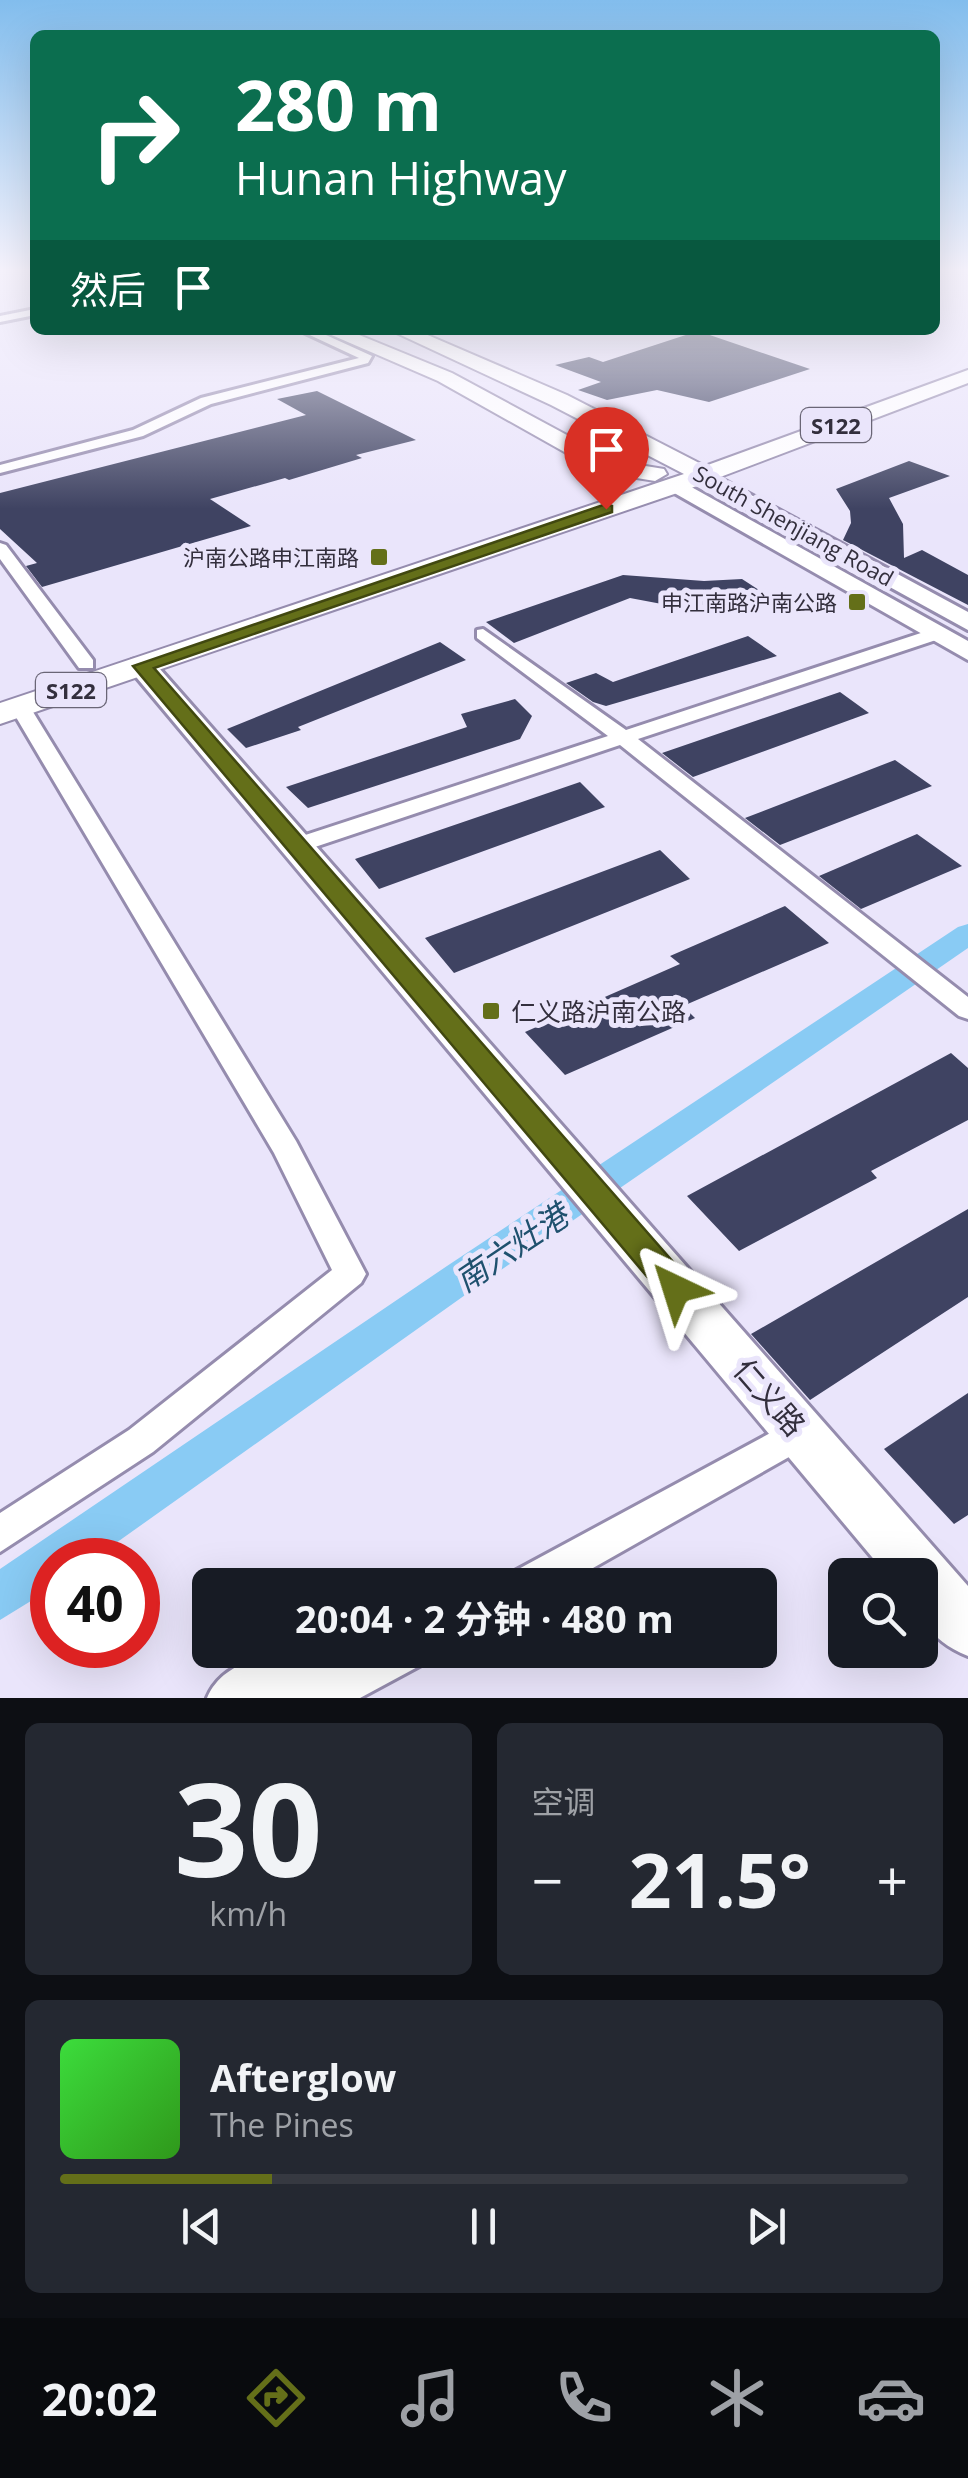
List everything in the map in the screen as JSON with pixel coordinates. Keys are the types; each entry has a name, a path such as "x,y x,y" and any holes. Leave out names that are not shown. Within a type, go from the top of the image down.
{"main road":[{"path":"386,351 476,393 609,467 680,474"},
{"name":"South Shenjiang Road","path":"418,351 680,474"},
{"name":"South Shenjiang Road","path":"455,352 559,400 680,474"},
{"path":"425,354 476,393"},
{"name":"S122","path":"7,705 86,664 680,474 968,360"},
{"name":"S122","path":"7,705 142,666 968,376"}],"street":[{"path":"0,469 138,433 206,401 364,360 366,356 355,351"},
{"name":"South Shenjiang Road","path":"680,474 968,622"},
{"name":"South Shenjiang Road","path":"680,474 968,652"},
{"path":"0,548 86,664"},
{"path":"483,634 621,736 962,1005"},
{"path":"295,846 936,634"},
{"name":"仁义路","path":"142,666 968,1628"},
{"path":"0,1534 140,1441 350,1274 286,1149 7,705"},
{"path":"557,1568 800,1433"},
{"path":"227,1698 248,1681 304,1676 325,1684 355,1680 377,1668"}],"building":[{"path":"636,351 758,351 810,369 709,402 657,390 607,400 578,390 601,382 555,365 589,357 603,362"},
{"path":"317,391 416,440 356,455 362,458 289,480 210,499 251,526 42,587 26,566 37,563 0,529 0,493 306,415 277,399"},
{"path":"909,461 950,476 889,498 903,524 904,558 922,550 968,575 968,605 843,540 851,523 850,511 836,489"},
{"path":"623,575 704,581 742,579 776,601 683,608 630,598 514,643 486,622"},
{"path":"748,636 777,656 606,706 593,702 566,683 596,673 613,682"},
{"path":"440,642 466,660 298,727 301,730 246,748 227,729"},
{"path":"840,692 869,713 693,777 662,753"},
{"path":"515,699 532,716 520,739 308,808 286,787 467,727 461,714"},
{"path":"895,760 932,786 780,845 745,818"},
{"path":"580,782 605,807 379,889 355,859"},
{"path":"917,834 962,866 861,909 819,876"},
{"path":"660,850 690,879 454,973 425,938"},
{"path":"785,906 829,943 683,1006 695,1018 565,1075 525,1032 680,964 670,956"},
{"path":"951,1053 968,1068 968,1120 871,1171 877,1178 739,1251 687,1196"},
{"path":"968,1209 968,1297 810,1400 751,1334"},
{"path":"968,1393 968,1515 954,1524 884,1449"}],"waterway":[{"name":"南六灶港","path":"85,1538 461,1277 968,934"},
{"name":"南六灶港","path":"0,1597 30,1576"}],"place":[{"name":"沪南公路申江南路","path":"379,557"},
{"name":"申江南路沪南公路","path":"857,602"},
{"name":"仁义路沪南公路","path":"491,1011"}],"route":[{"path":"606,509 142,666 676,1289"}]}
